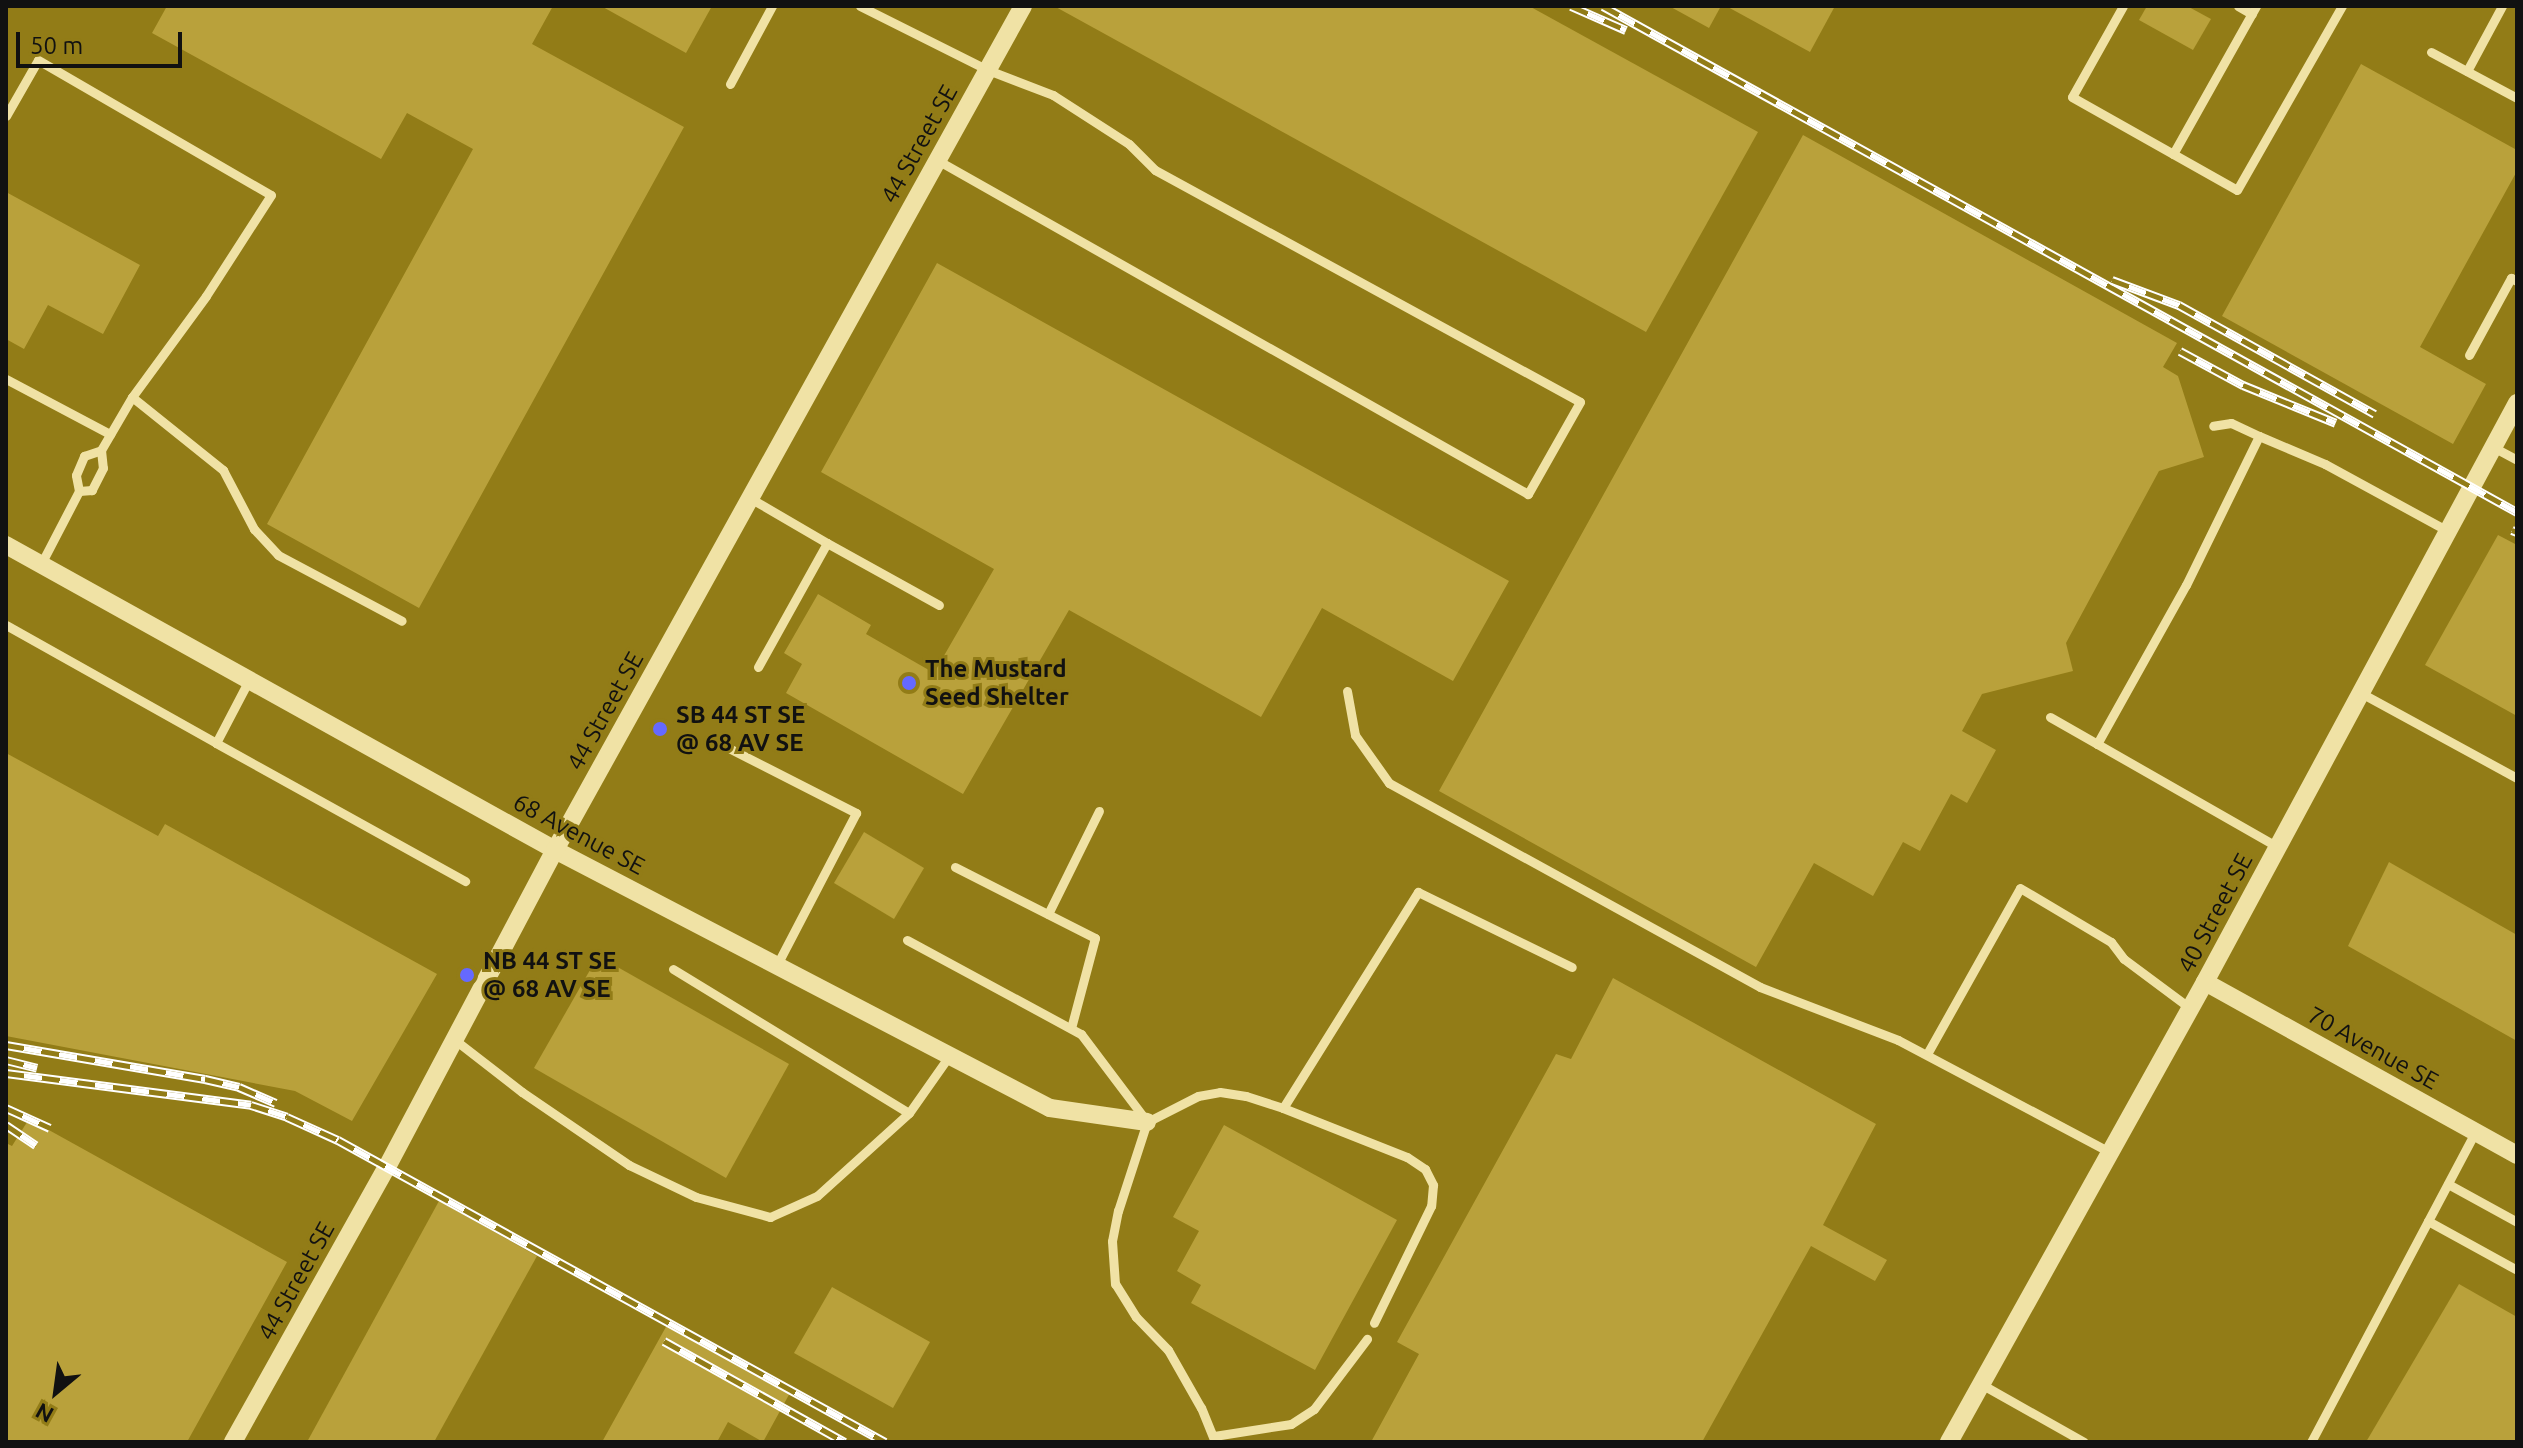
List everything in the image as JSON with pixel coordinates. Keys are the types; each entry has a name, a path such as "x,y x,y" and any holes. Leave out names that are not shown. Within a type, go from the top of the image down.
{"street":[{"name":"44 Street SE","path":"233,1442 455,1040 555,850 1023,6"},
{"name":"40 Street SE","path":"1949,1442 2191,1009 2517,403"},
{"name":"68 Avenue SE","path":"6,545 555,850 1050,1108 1147,1122"},
{"name":"70 Avenue SE","path":"2205,982 2517,1155"}],"lane":[{"path":"730,84 772,6"},
{"path":"860,6 988,70 1053,95 1129,144 1155,170 1580,402 1528,494 937,160"},
{"path":"2123,6 2072,97 2237,190 2342,6"},
{"path":"2173,154 2254,10 2238,6"},
{"path":"2467,71 2502,6"},
{"path":"2431,52 2517,98"},
{"path":"6,116 38,60 271,195 206,296 132,397 101,450 103,468 92,490 79,491"},
{"path":"2469,355 2514,280 2517,267"},
{"path":"6,379 110,434"},
{"path":"132,397 223,470 254,529 278,555 402,621"},
{"path":"2213,426 2231,423 2325,464 2448,531"},
{"path":"2097,744 2186,585 2259,436"},
{"path":"2493,447 2517,460"},
{"path":"41,564 79,491 76,475 84,456 101,450"},
{"path":"750,498 939,605"},
{"path":"758,667 827,543"},
{"path":"6,625 465,881"},
{"path":"216,743 249,680"},
{"path":"1347,691 1355,735 1389,783 1760,987 1927,1054 2111,1153"},
{"path":"2361,693 2517,778"},
{"path":"2050,717 2278,847"},
{"path":"711,739 856,813 777,965"},
{"path":"1048,914 1099,811"},
{"path":"955,867 1095,938 1071,1028"},
{"path":"1927,1054 2020,888 2111,942 2124,959 2191,1009"},
{"path":"1283,1108 1418,892 1572,967"},
{"path":"907,940 1081,1034 1147,1122"},
{"path":"673,969 909,1113"},
{"path":"455,1040 522,1092 629,1165 696,1197 770,1217 817,1196 909,1113 949,1056"},
{"path":"1367,1339 1314,1409 1291,1424 1214,1439 1168,1350 1136,1317 1115,1284 1111,1262 1115,1226 1147,1122 1198,1096 1220,1092 1246,1096 1407,1157 1425,1169 1433,1185 1431,1206 1374,1323"},
{"path":"2311,1442 2475,1132"},
{"path":"2448,1184 2517,1222"},
{"path":"2428,1221 2517,1270"},
{"path":"1981,1384 2084,1442"}],"building":[{"path":"167,6 553,6 532,44 684,127 419,608 267,524 473,149 407,113 381,159 152,33"},
{"path":"601,6 712,6 686,53"},
{"path":"1054,6 1529,6 1758,132 1646,332"},
{"path":"1669,6 1721,6 1709,28"},
{"path":"1726,6 1835,6 1810,52"},
{"path":"2147,6 2187,6 2211,19 2193,50 2139,20"},
{"path":"2361,64 2515,149 2517,154 2517,171 2420,347 2486,384 2453,444 2222,316"},
{"path":"1803,135 2177,343 2163,367 2178,376 2204,457 2159,471 2066,643 2073,671 1982,694 1962,731 1996,750 1967,803 1951,794 1920,851 1903,842 1873,896 1814,863 1756,967 1439,791"},
{"path":"6,192 140,265 103,334 48,305 24,349 6,339"},
{"path":"937,263 1509,581 1453,681 1322,608 1261,717 1069,610 963,794 786,693 802,664 784,653 818,594 871,625 866,634 934,673 994,569 821,472"},
{"path":"2498,535 2517,545 2517,716 2425,665"},
{"path":"6,753 158,836 165,824 437,974 352,1121 295,1091 6,1036"},
{"path":"864,832 924,868 894,919 834,883"},
{"path":"2389,862 2517,935 2517,1041 2348,946"},
{"path":"598,956 789,1064 726,1178 534,1068"},
{"path":"1613,978 1876,1124 1823,1225 1887,1260 1875,1281 1811,1246 1702,1442 1371,1442 1419,1354 1397,1342 1556,1054 1571,1059"},
{"path":"29,1119 287,1262 187,1442 6,1442 6,1143 12,1146"},
{"path":"1224,1125 1397,1220 1315,1370 1191,1303 1201,1285 1177,1271 1199,1231 1173,1217"},
{"path":"439,1201 537,1256 434,1442 307,1442"},
{"path":"2459,1284 2517,1317 2517,1442 2366,1442"},
{"path":"832,1287 930,1342 893,1408 794,1353"},
{"path":"667,1325 791,1391 763,1442 728,1422 717,1442 602,1442"}],"railway":[{"path":"1571,6 1626,30"},
{"path":"1603,6 2517,512"},
{"path":"2112,280 2179,305 2375,414"},
{"path":"2180,351 2243,385 2336,423"},
{"path":"2512,530 2517,532"},
{"path":"6,1045 205,1079 239,1087 276,1103"},
{"path":"6,1060 37,1068"},
{"path":"6,1073 251,1105 287,1117 338,1140 885,1442"},
{"path":"6,1108 50,1128"},
{"path":"6,1125 36,1145"},
{"path":"664,1341 845,1442"}],"place":[{"name":"The Mustard Seed Shelter","path":"909,683"},
{"name":"SB 44 ST SE @ 68 AV SE","path":"660,729"},
{"name":"NB 44 ST SE @ 68 AV SE","path":"467,975"}]}
